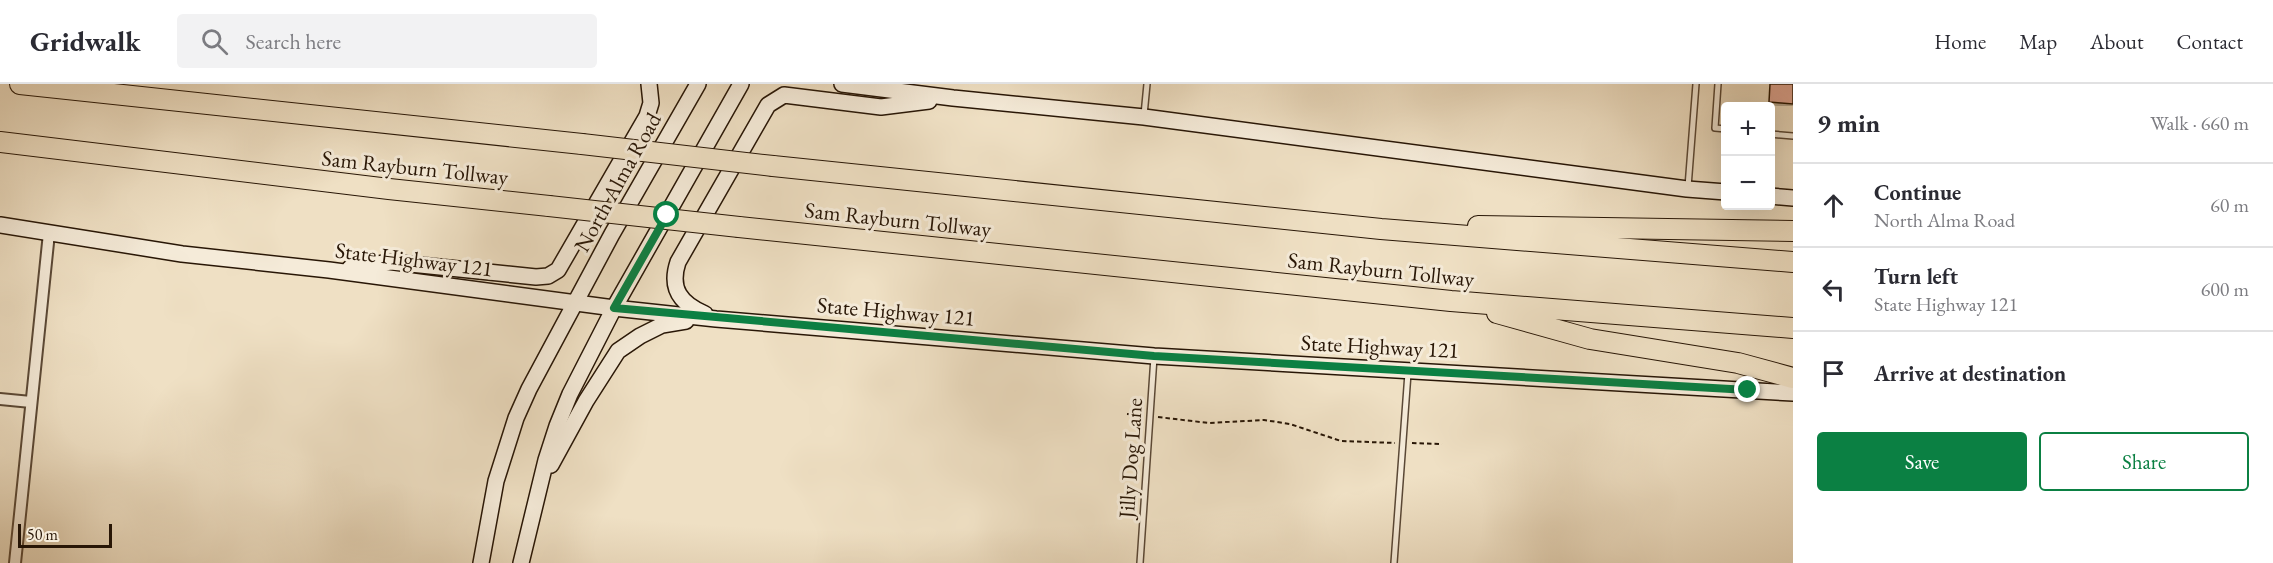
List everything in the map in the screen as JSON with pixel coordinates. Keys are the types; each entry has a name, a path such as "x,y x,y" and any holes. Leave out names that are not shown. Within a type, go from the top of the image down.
{"highway":[{"name":"Sam Rayburn Tollway","path":"21,84 773,166 1381,229 1793,262"},
{"path":"60,84 79,91"},
{"name":"Sam Rayburn Tollway","path":"0,142 377,188 1451,301 1793,328"},
{"path":"1381,229 1513,225 1793,231"},
{"path":"1451,301 1590,339 1738,363 1793,378"}],"main road":[{"path":"329,270 391,262 536,277 548,276 558,270 566,259 647,116 651,103 649,84"},
{"name":"North Alma Road","path":"481,563 496,481 516,418 529,389 698,84"},
{"path":"521,563 558,422 570,394 614,308 741,84"},
{"path":"842,84 953,98 1144,117 1721,192"},
{"path":"922,84 953,98"},
{"path":"716,319 691,308 683,300 676,286 676,270 728,172 768,105 784,95 881,107 953,98"},
{"path":"1775,196 1793,198"},
{"name":"State Highway 121","path":"0,225 182,254 329,270 614,308 716,319 1154,356 1793,393"},
{"path":"539,488 586,401 618,351 662,325 716,319"}],"street":[{"path":"15,563 49,233"},
{"path":"0,399 31,402"}],"lane":[{"path":"1144,117 1147,84"},
{"path":"1687,189 1696,84"},
{"path":"1718,84 1715,128 1721,129"},
{"path":"1775,134 1793,136"},
{"name":"Jilly Dog Lane","path":"1140,563 1154,356"},
{"path":"1394,563 1408,370"}],"path":[{"path":"1127,414 1142,415"},
{"path":"1160,417 1209,423 1264,420 1290,424 1341,441 1395,443"},
{"path":"1413,443 1442,444"}],"building":[{"path":"1770,84 1793,84 1793,104 1769,102"}],"route":[{"path":"667,215 614,308 716,319 1154,356 1748,390"}]}
